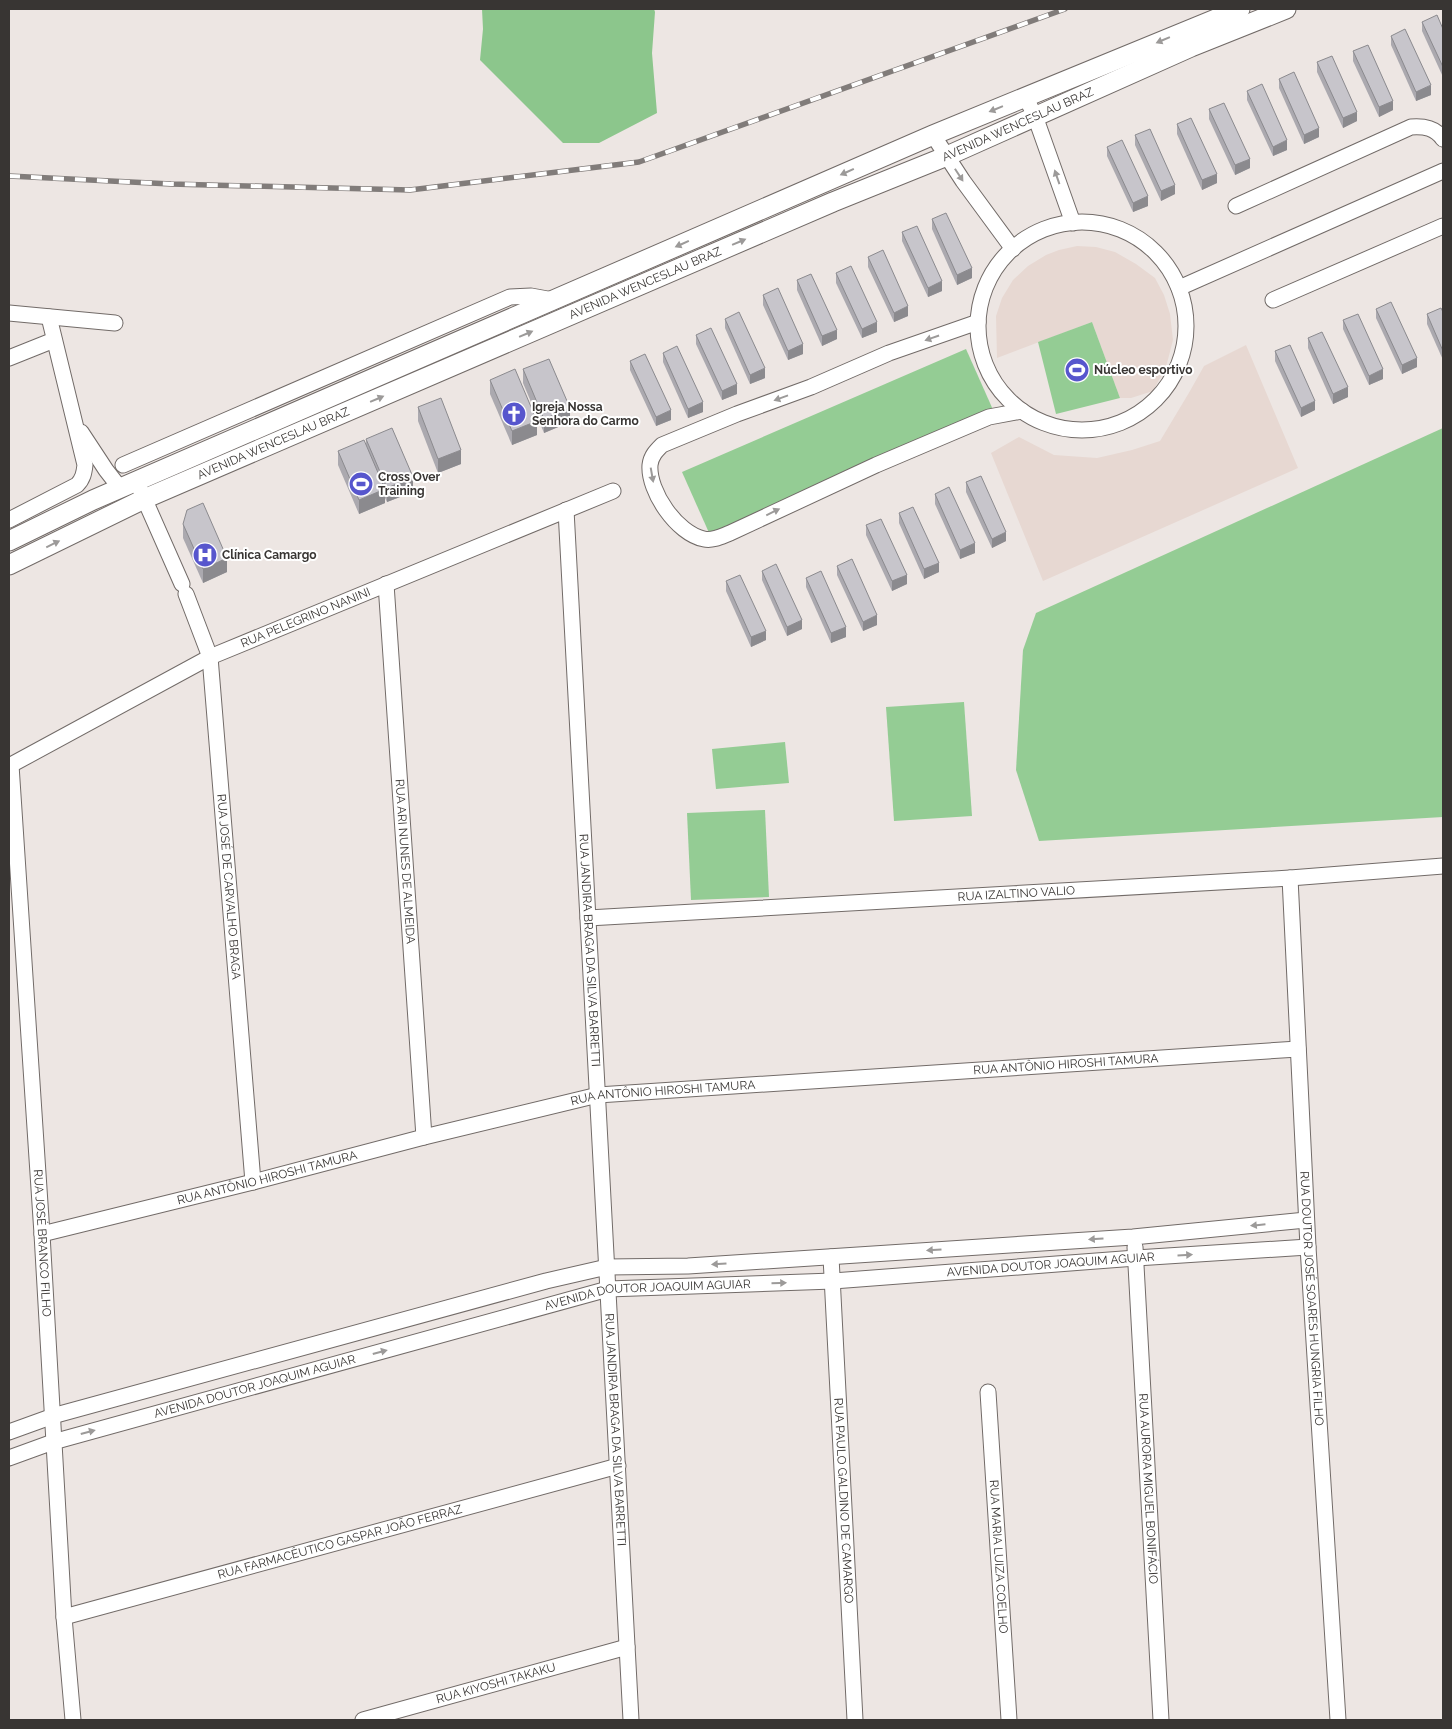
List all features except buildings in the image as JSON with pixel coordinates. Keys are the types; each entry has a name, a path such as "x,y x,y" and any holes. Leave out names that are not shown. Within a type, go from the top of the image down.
{"street":[{"name":"AVENIDA WENCESLAU BRAZ","path":"9,565 144,499 833,202 947,156 1035,116 1188,39 1240,9"},
{"name":"AVENIDA WENCESLAU BRAZ","path":"9,541 128,485 932,135 1026,98 1188,39 1286,9"},
{"path":"1026,98 1035,116 1073,222"},
{"path":"1236,206 1411,127 1425,126 1438,132 1443,139"},
{"path":"932,135 1012,249"},
{"path":"1179,288 1443,171"},
{"path":"1073,222 1108,225 1138,238 1163,260 1179,288 1186,320 1183,353 1169,383 1147,407 1118,424 1085,430 1052,426 1022,411 1001,391 986,366 978,338 979,308 987,280 1003,257 1025,238 1051,226 1073,222"},
{"path":"1273,300 1443,226"},
{"path":"651,258 660,277"},
{"path":"123,465 510,297 531,296 553,300"},
{"path":"9,312 115,323"},
{"path":"9,520 77,485 83,479 85,465 48,317"},
{"path":"978,322 889,352 810,387 662,445 654,453 650,465 652,479 659,498 683,530 704,539 713,539 730,533 876,465 989,417 1022,411"},
{"path":"9,358 54,340"},
{"name":"RUA JOSÉ DE CARVALHO BRAGA","path":"74,422 106,470 144,499 184,589 210,656 253,1182"},
{"path":"89,444 123,465 137,470 160,471"},
{"path":"74,509 81,498 81,492 77,485"},
{"name":"RUA PELEGRINO NANINI","path":"10,765 210,656 613,491"},
{"name":"RUA JANDIRA BRAGA DA SILVA BARRETTI","path":"566,510 631,1720"},
{"name":"RUA ARI NUNES DE ALMEIDA","path":"386,584 424,1137"},
{"name":"RUA JOSÉ BRANCO FILHO","path":"10,765 42,1234 64,1618 74,1720"},
{"name":"RUA IZALTINO VALIO","path":"588,918 1290,878 1443,866"},
{"name":"RUA DOUTOR JOSÉ SOARES HUNGRIA FILHO","path":"1290,878 1306,1220 1338,1720"},
{"name":"RUA ANTÔNIO HIROSHI TAMURA","path":"42,1234 598,1095 1298,1049"},
{"name":"AVENIDA DOUTOR JOAQUIM AGUIAR","path":"9,1432 52,1416 546,1281 607,1267 688,1266 1133,1237 1306,1220"},
{"name":"RUA AURORA MIGUEL BONIFÁCIO","path":"1133,1237 1136,1258 1161,1720"},
{"name":"AVENIDA DOUTOR JOAQUIM AGUIAR","path":"9,1458 53,1442 608,1289 833,1281 1136,1258 1308,1248"},
{"name":"RUA PAULO GALDINO DE CAMARGO","path":"831,1256 855,1720"},
{"name":"RUA MARIA LUIZA COELHO","path":"988,1392 1009,1720"},
{"name":"RUA FARMACÊUTICO GASPAR JOÃO FERRAZ","path":"64,1618 618,1466"},
{"name":"RUA KIYOSHI TAKAKU","path":"363,1720 627,1647"}],"shaded area":[{"path":"1077,246 1096,247 1115,252 1155,278 1164,295 1170,314 1173,340 1166,367 1153,391 1131,398 1120,398 1092,322 997,358 996,316 1002,298 1013,280 1028,266 1046,255"},
{"path":"1246,345 1298,468 1043,581 991,453 1019,437 1054,455 1097,458 1160,441 1204,366"}],"green space":[{"path":"482,9 654,9 652,53 657,113 599,143 563,143 480,60 483,29"},
{"name":"Núcleo esportivo","path":"1092,322 1120,398 1056,414 1038,342"},
{"path":"966,349 994,412 710,535 682,472"},
{"path":"1443,428 1443,817 1039,841 1016,770 1023,650 1036,613"},
{"path":"964,702 972,816 894,821 886,707"},
{"path":"785,742 789,783 716,789 712,749"},
{"path":"765,810 769,897 691,900 687,813"}],"railway":[{"path":"9,176 171,184 410,190 639,162 1065,9"}],"place":[{"name":"Núcleo esportivo","path":"1077,370"},
{"name":"Igreja Nossa Senhora do Carmo","path":"514,414"},
{"name":"Cross Over Training","path":"361,484"},
{"name":"Clínica Camargo","path":"205,555"}]}
